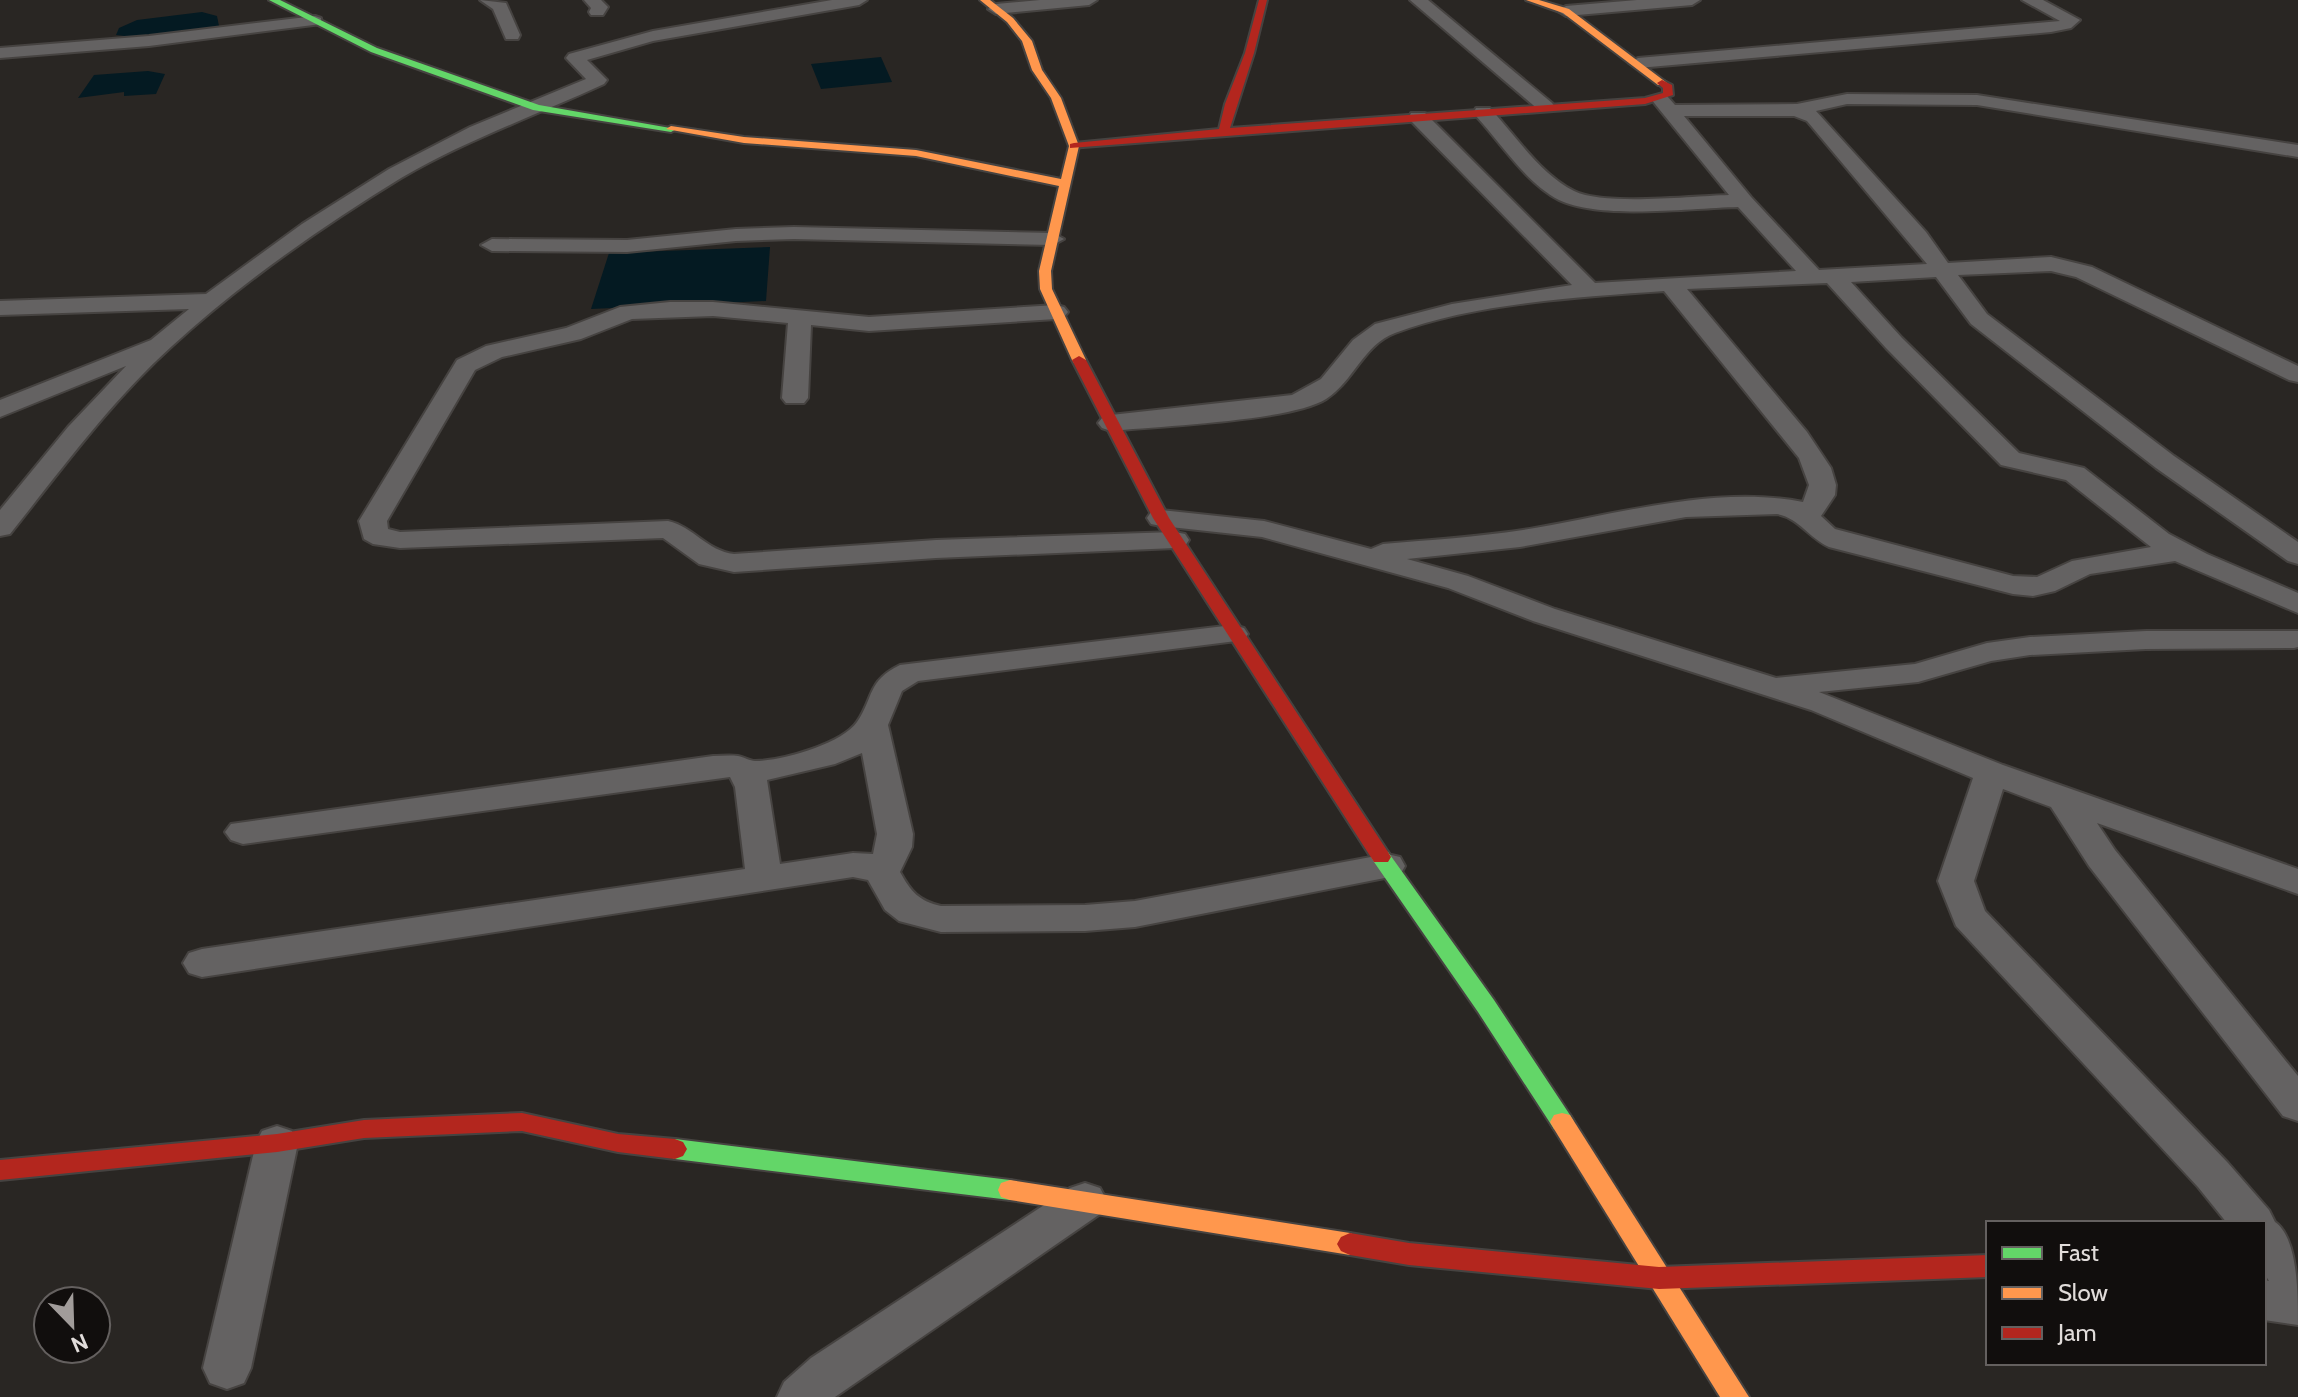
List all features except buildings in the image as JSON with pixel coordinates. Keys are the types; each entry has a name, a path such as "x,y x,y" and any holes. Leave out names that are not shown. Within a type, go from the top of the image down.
{"street":[{"path":"273,0 374,50 537,108 732,138 916,153 1067,184"},
{"path":"488,0 500,6 512,35"},
{"path":"0,528 12,497 162,342 211,301 309,228 396,173 477,131 598,80 575,58 611,46 816,5 859,0"},
{"path":"990,4 1089,0"},
{"path":"1224,132 1227,108 1248,58 1252,32 1263,0"},
{"path":"1418,0 1546,107"},
{"path":"1530,0 1566,11 1638,63 1668,87 1665,105"},
{"path":"1566,11 1692,0"},
{"path":"1638,63 2051,27 2065,25 2072,20 2030,0"},
{"path":"990,4 1010,20 1027,41 1037,70 1056,98 1074,146 1045,271 1046,289 1111,423 1168,529 1233,634 1387,866 1486,1006 1603,1185 1735,1397"},
{"path":"0,53 149,41 315,21"},
{"path":"1074,146 1546,107 1665,105 1797,110 1847,99 1977,100 2298,151"},
{"path":"1665,105 1744,201 1894,343 2010,459 2073,473 2108,496 2141,529 2181,551 2298,604"},
{"path":"1797,110 1814,117 1824,127 1918,237 1964,302 1989,327 2165,462 2298,555"},
{"path":"1483,112 1554,186 1572,198 1619,202 1744,201"},
{"path":"1418,117 1588,289"},
{"path":"492,245 627,246 736,235 794,233 1053,239"},
{"path":"1111,423 1283,405 1305,399 1319,392 1363,339 1394,325 1542,293 1670,283 2051,264 2074,269 2298,375"},
{"path":"1670,283 1798,438 1811,458 1825,489 1822,500 1807,515"},
{"path":"0,308 211,301"},
{"path":"1056,312 869,324 713,309 628,312 573,334 494,351 471,361 373,521 374,533 383,538 400,540 668,529 712,562 734,563 1168,529 1264,529 1458,582 1544,615 1822,703 1991,773 2298,882"},
{"path":"795,398 800,318"},
{"path":"0,409 162,342"},
{"path":"1363,555 1520,539 1686,509 1777,506 1790,507 1807,515 1825,535 1839,541 2013,585 2045,585 2082,567 2181,551"},
{"path":"1771,686 1899,676 1987,652 2030,646 2297,633"},
{"path":"243,832 713,767 736,766 748,773 834,752 858,741 873,727 887,686 895,678 911,672 1233,634"},
{"path":"873,727 895,834 894,847 882,872"},
{"path":"748,773 764,879"},
{"path":"1991,773 1956,881 1969,917 2213,1175 2251,1221"},
{"path":"2063,798 2102,858 2298,1105"},
{"path":"202,963 853,865 872,866 882,872 898,901 912,912 941,919 1135,914 1387,866"},
{"path":"0,1170 277,1143 364,1129 522,1122 618,1143 825,1165 1085,1201 1409,1254 1659,1278 1986,1266"},
{"path":"227,1368 277,1143"},
{"path":"801,1397 828,1373 1085,1201"},
{"path":"2266,1240 2298,1286"},
{"path":"2266,1300 2298,1305"}],"water":[{"path":"202,12 217,16 219,26 168,36 116,35 119,28 137,20"},
{"path":"881,57 892,82 821,89 811,64"},
{"path":"148,71 165,74 156,94 124,96 124,92 78,98 94,75"},
{"path":"770,247 766,301 591,309 609,253"}],"traffic: fast":[{"path":"273,0 374,50 537,108 671,129"},
{"path":"1381,857 1486,1006 1562,1122"},
{"path":"675,1149 1010,1190"}],"traffic: slow":[{"path":"984,0 1010,20 1027,41 1037,70 1056,98 1074,146 1045,271 1046,289 1079,360"},
{"path":"1530,0 1566,11 1662,83"},
{"path":"671,129 744,140 916,153 1067,184"},
{"path":"1562,1122 1735,1397"},
{"path":"1010,1190 1350,1244"}],"traffic: jam":[{"path":"1074,146 1224,132 1263,0"},
{"path":"1224,132 1645,101 1668,95 1668,87 1662,83"},
{"path":"1079,360 1161,518 1381,857"},
{"path":"0,1170 277,1143 364,1129 522,1122 618,1143 675,1149"},
{"path":"1350,1244 1409,1254 1659,1278 1986,1266"}]}
